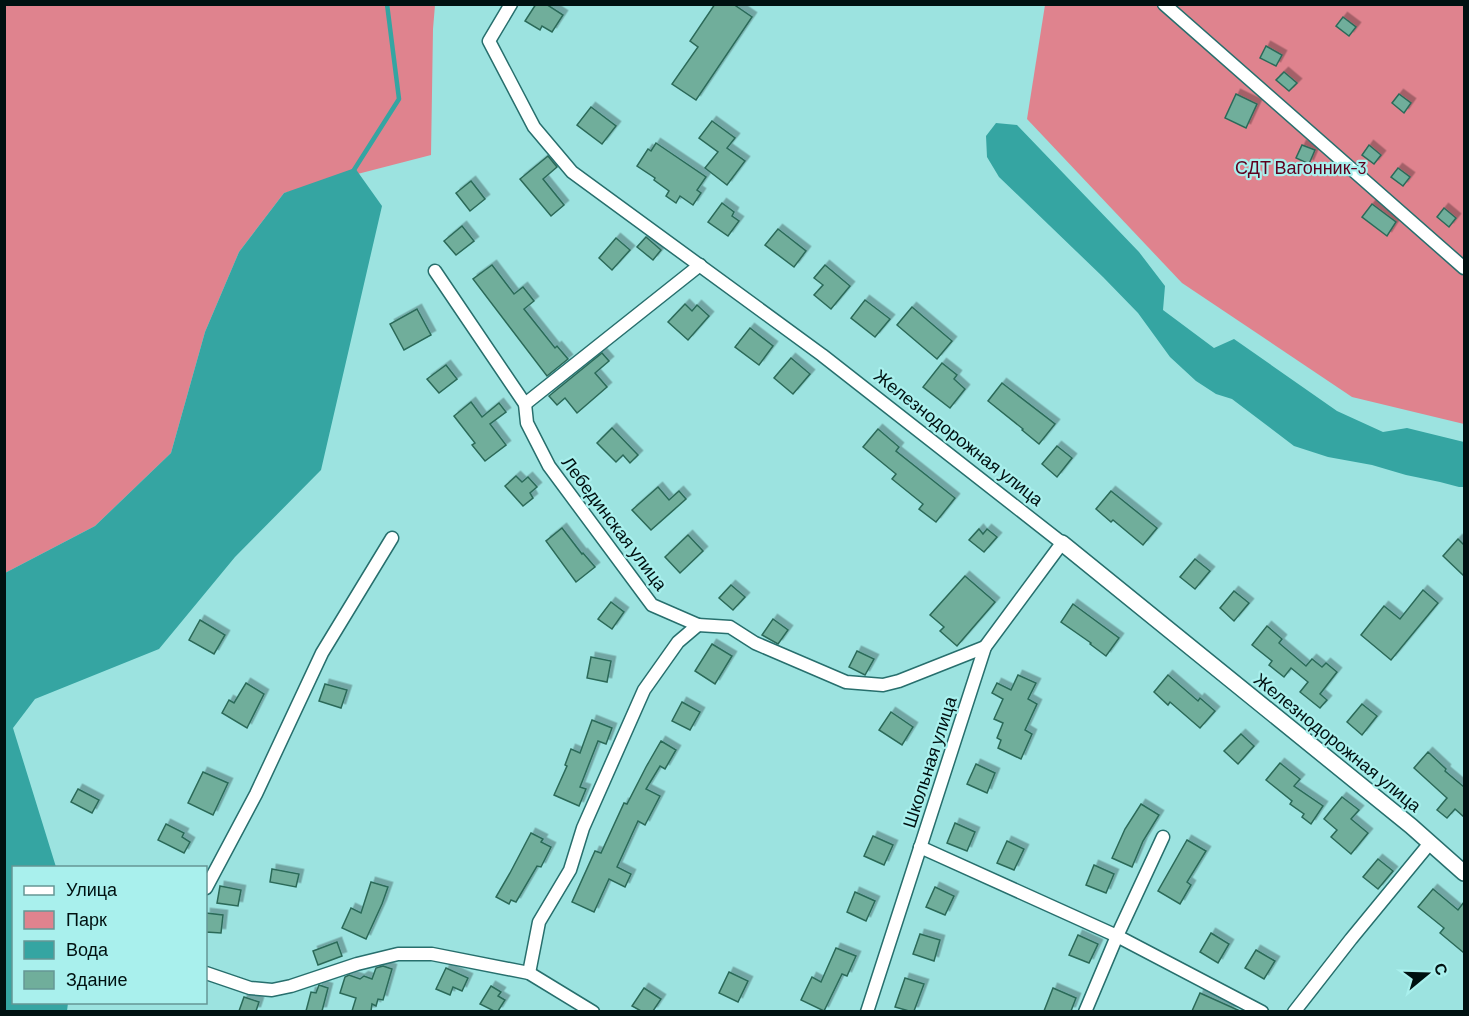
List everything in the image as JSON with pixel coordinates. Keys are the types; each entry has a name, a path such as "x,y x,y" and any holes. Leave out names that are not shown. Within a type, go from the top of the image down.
{"street":[{"name":"Железнодорожная улица","path":"511,4 489,41 534,127 572,172 822,355 1062,543 1464,873"},
{"path":"1164,4 1464,268"},
{"path":"525,404 700,265"},
{"name":"Лебединская улица","path":"435,270 525,404 527,423 549,466 652,605 698,625 730,627 755,643 846,682 883,685 899,681 985,647"},
{"path":"207,886 256,794 322,653 392,538"},
{"name":"Школьная улица","path":"867,1011 985,647 1062,543"},
{"path":"529,973 539,922 570,870 583,828 644,690 678,642 698,625"},
{"path":"1085,1011 1163,837"},
{"path":"1294,1011 1430,843"},
{"path":"920,847 1117,936 1262,1011"},
{"path":"207,973 250,988 272,990 398,954 432,954 529,973 592,1011"}],"green space":[{"path":"5,5 435,5 431,155 284,193 239,252 205,332 171,453 95,526 5,573"},
{"name":"СДТ Вагонник-3","path":"1045,5 1464,5 1464,424 1352,397 1182,283 1027,119"}],"water":[{"path":"996,123 1017,125 1139,252 1165,286 1163,310 1214,348 1234,339 1337,411 1383,432 1407,428 1464,442 1464,487 1328,457 1294,446 1232,399 1216,394 1196,381 1170,357 1138,313 999,177 987,157 986,136"},
{"path":"355,168 382,206 321,470 235,557 159,649 35,699 13,728 56,866 12,866 12,1004 68,1004 67,1011 5,1011 5,573 95,526 171,453 205,332 239,252 284,193"}],"building":[{"path":"536,4 546,4 563,15 552,32 542,26 540,30 525,21"},
{"path":"715,4 733,4 752,17 696,100 672,84 698,47 690,41"},
{"path":"1343,17 1356,27 1349,36 1336,26"},
{"path":"1266,46 1282,55 1276,66 1260,58"},
{"path":"1284,72 1297,83 1289,91 1276,80"},
{"path":"1236,94 1257,104 1246,128 1225,118"},
{"path":"1399,94 1411,103 1404,113 1392,103"},
{"path":"591,107 616,126 602,144 577,125"},
{"path":"712,121 735,138 727,148 745,161 727,185 705,168 718,152 699,138"},
{"path":"656,143 706,177 697,190 701,193 693,205 680,196 676,203 666,196 669,191 637,166 648,149 651,151"},
{"path":"1302,145 1315,150 1309,164 1296,158"},
{"path":"1369,145 1381,155 1374,164 1362,155"},
{"path":"548,156 557,167 543,179 564,205 551,216 520,179"},
{"path":"1398,168 1410,177 1403,186 1391,177"},
{"path":"471,181 485,199 470,211 456,193"},
{"path":"722,203 734,212 732,216 739,221 728,236 708,222"},
{"path":"1372,204 1396,222 1387,236 1362,217"},
{"path":"1444,208 1456,218 1449,227 1437,217"},
{"path":"462,226 474,241 456,255 444,241"},
{"path":"778,229 806,251 794,267 765,245"},
{"path":"646,237 661,250 653,260 637,247"},
{"path":"616,238 630,250 612,270 599,258"},
{"path":"492,265 514,294 523,287 534,301 524,309 555,348 557,346 568,359 547,376 473,279"},
{"path":"825,265 850,286 831,309 814,295 823,285 814,278"},
{"path":"865,300 890,319 875,337 851,318"},
{"path":"685,304 692,311 697,305 709,316 688,340 668,322"},
{"path":"912,307 952,341 937,359 897,325"},
{"path":"417,309 431,335 404,350 390,324"},
{"path":"750,328 773,346 759,365 735,347"},
{"path":"602,353 609,361 595,373 607,387 577,413 565,398 557,405 549,396"},
{"path":"791,358 810,374 793,394 774,378"},
{"path":"942,363 957,375 954,379 965,389 950,408 923,387"},
{"path":"446,365 457,379 439,393 427,379"},
{"path":"1002,383 1055,424 1039,444 988,401"},
{"path":"471,402 482,417 499,403 506,412 490,424 506,445 485,461 472,445 475,443 454,416"},
{"path":"612,428 638,455 630,463 623,455 616,462 597,443"},
{"path":"878,429 899,447 896,451 955,498 936,522 919,509 923,504 892,479 896,474 863,447"},
{"path":"1057,446 1072,458 1057,477 1042,464"},
{"path":"516,476 522,482 528,477 537,487 530,493 533,498 523,506 505,486"},
{"path":"658,487 669,500 679,491 686,499 651,530 632,510"},
{"path":"1111,491 1157,528 1143,545 1096,509"},
{"path":"562,528 595,567 576,582 546,541"},
{"path":"979,529 983,534 987,529 997,537 984,552 969,540"},
{"path":"688,535 703,551 680,573 665,557"},
{"path":"1458,539 1464,545 1464,576 1443,556"},
{"path":"1195,559 1210,571 1195,589 1180,577"},
{"path":"965,576 995,602 957,646 940,631 944,627 930,615"},
{"path":"731,585 745,597 733,610 719,598"},
{"path":"1423,590 1438,603 1391,660 1361,635 1384,606 1400,619"},
{"path":"1234,591 1249,603 1234,621 1220,608"},
{"path":"611,602 624,612 612,629 598,619"},
{"path":"1073,604 1119,638 1106,656 1061,622"},
{"path":"773,619 788,630 778,644 762,635"},
{"path":"200,620 225,635 214,654 189,640"},
{"path":"1267,626 1282,639 1279,643 1306,666 1312,659 1322,667 1326,663 1337,672 1320,694 1327,700 1320,708 1300,692 1308,682 1291,668 1284,677 1269,665 1272,661 1252,645"},
{"path":"712,644 732,656 715,684 695,671"},
{"path":"857,651 874,659 865,675 849,667"},
{"path":"591,657 611,661 607,682 587,678"},
{"path":"1018,675 1036,683 1028,699 1037,704 1025,730 1032,734 1021,759 998,748 1001,740 997,738 1003,723 994,719 1003,699 992,693 997,683 1011,690"},
{"path":"1168,675 1198,701 1200,698 1215,711 1200,728 1170,702 1168,705 1154,692"},
{"path":"246,683 264,694 247,728 222,713 229,700 234,703"},
{"path":"325,684 347,690 341,708 319,701"},
{"path":"682,702 700,712 690,730 672,721"},
{"path":"1362,704 1377,716 1362,735 1347,722"},
{"path":"891,712 913,727 902,745 879,730"},
{"path":"592,720 612,728 606,744 598,741 580,787 586,789 579,806 554,795 567,766 565,765 571,749 580,753"},
{"path":"1241,734 1254,746 1238,764 1224,751"},
{"path":"661,741 676,750 665,769 660,766 646,789 660,796 645,825 638,821 617,867 631,874 625,887 609,879 594,912 572,902 595,851 601,853 624,803 627,804"},
{"path":"1428,752 1464,787 1464,817 1455,809 1447,818 1437,810 1447,798 1414,768"},
{"path":"1280,763 1300,779 1294,786 1323,806 1311,824 1302,817 1304,814 1290,804 1292,801 1266,780"},
{"path":"976,764 995,773 987,793 967,784"},
{"path":"203,772 228,783 213,815 188,803"},
{"path":"78,789 99,800 92,813 71,802"},
{"path":"1342,797 1359,810 1351,819 1368,833 1351,854 1331,837 1337,830 1324,819"},
{"path":"1141,804 1159,815 1143,841 1132,867 1112,858 1125,829"},
{"path":"955,823 975,832 967,851 947,843"},
{"path":"166,824 184,833 182,837 190,842 184,853 158,840"},
{"path":"531,833 543,839 541,842 551,847 541,867 537,866 516,902 511,900 509,904 496,897"},
{"path":"873,836 893,845 884,865 864,856"},
{"path":"1187,840 1206,851 1187,882 1191,885 1180,904 1158,891"},
{"path":"1007,841 1024,849 1014,870 997,863"},
{"path":"1378,859 1393,871 1378,889 1363,877"},
{"path":"1094,865 1114,874 1106,893 1086,885"},
{"path":"272,869 299,874 296,887 270,882"},
{"path":"371,882 388,887 366,939 342,928 351,908 361,913"},
{"path":"220,886 241,890 238,906 217,903"},
{"path":"935,887 954,896 945,915 926,907"},
{"path":"1433,889 1458,910 1464,902 1464,953 1440,933 1444,928 1418,907"},
{"path":"855,892 875,901 866,921 847,912"},
{"path":"207,913 223,915 221,933 207,932"},
{"path":"1211,933 1229,944 1218,963 1200,952"},
{"path":"920,934 940,940 934,961 913,954"},
{"path":"1078,935 1098,944 1089,963 1069,955"},
{"path":"337,942 342,956 318,965 313,951"},
{"path":"836,948 856,956 847,976 842,974 824,1011 801,1000 812,977 821,982"},
{"path":"1256,950 1275,961 1264,979 1245,968"},
{"path":"383,966 392,969 383,1000 378,999 376,1006 372,1004 371,1011 352,1011 356,998 340,993 345,977 349,975 360,979 364,976 372,979 376,968"},
{"path":"446,968 468,978 462,991 453,987 450,995 436,989"},
{"path":"729,972 748,981 738,1002 719,993"},
{"path":"905,978 924,984 914,1011 895,1007"},
{"path":"319,985 328,988 322,1011 306,1011 311,992 316,993"},
{"path":"491,986 501,992 498,996 505,1000 498,1011 480,1004"},
{"path":"644,988 661,999 653,1011 641,1011 632,1006"},
{"path":"1053,988 1076,998 1071,1011 1044,1011"},
{"path":"1200,993 1240,1011 1192,1011"},
{"path":"244,997 259,1002 256,1011 239,1011"}],"waterway":[{"path":"352,173 399,99 387,4"}]}
